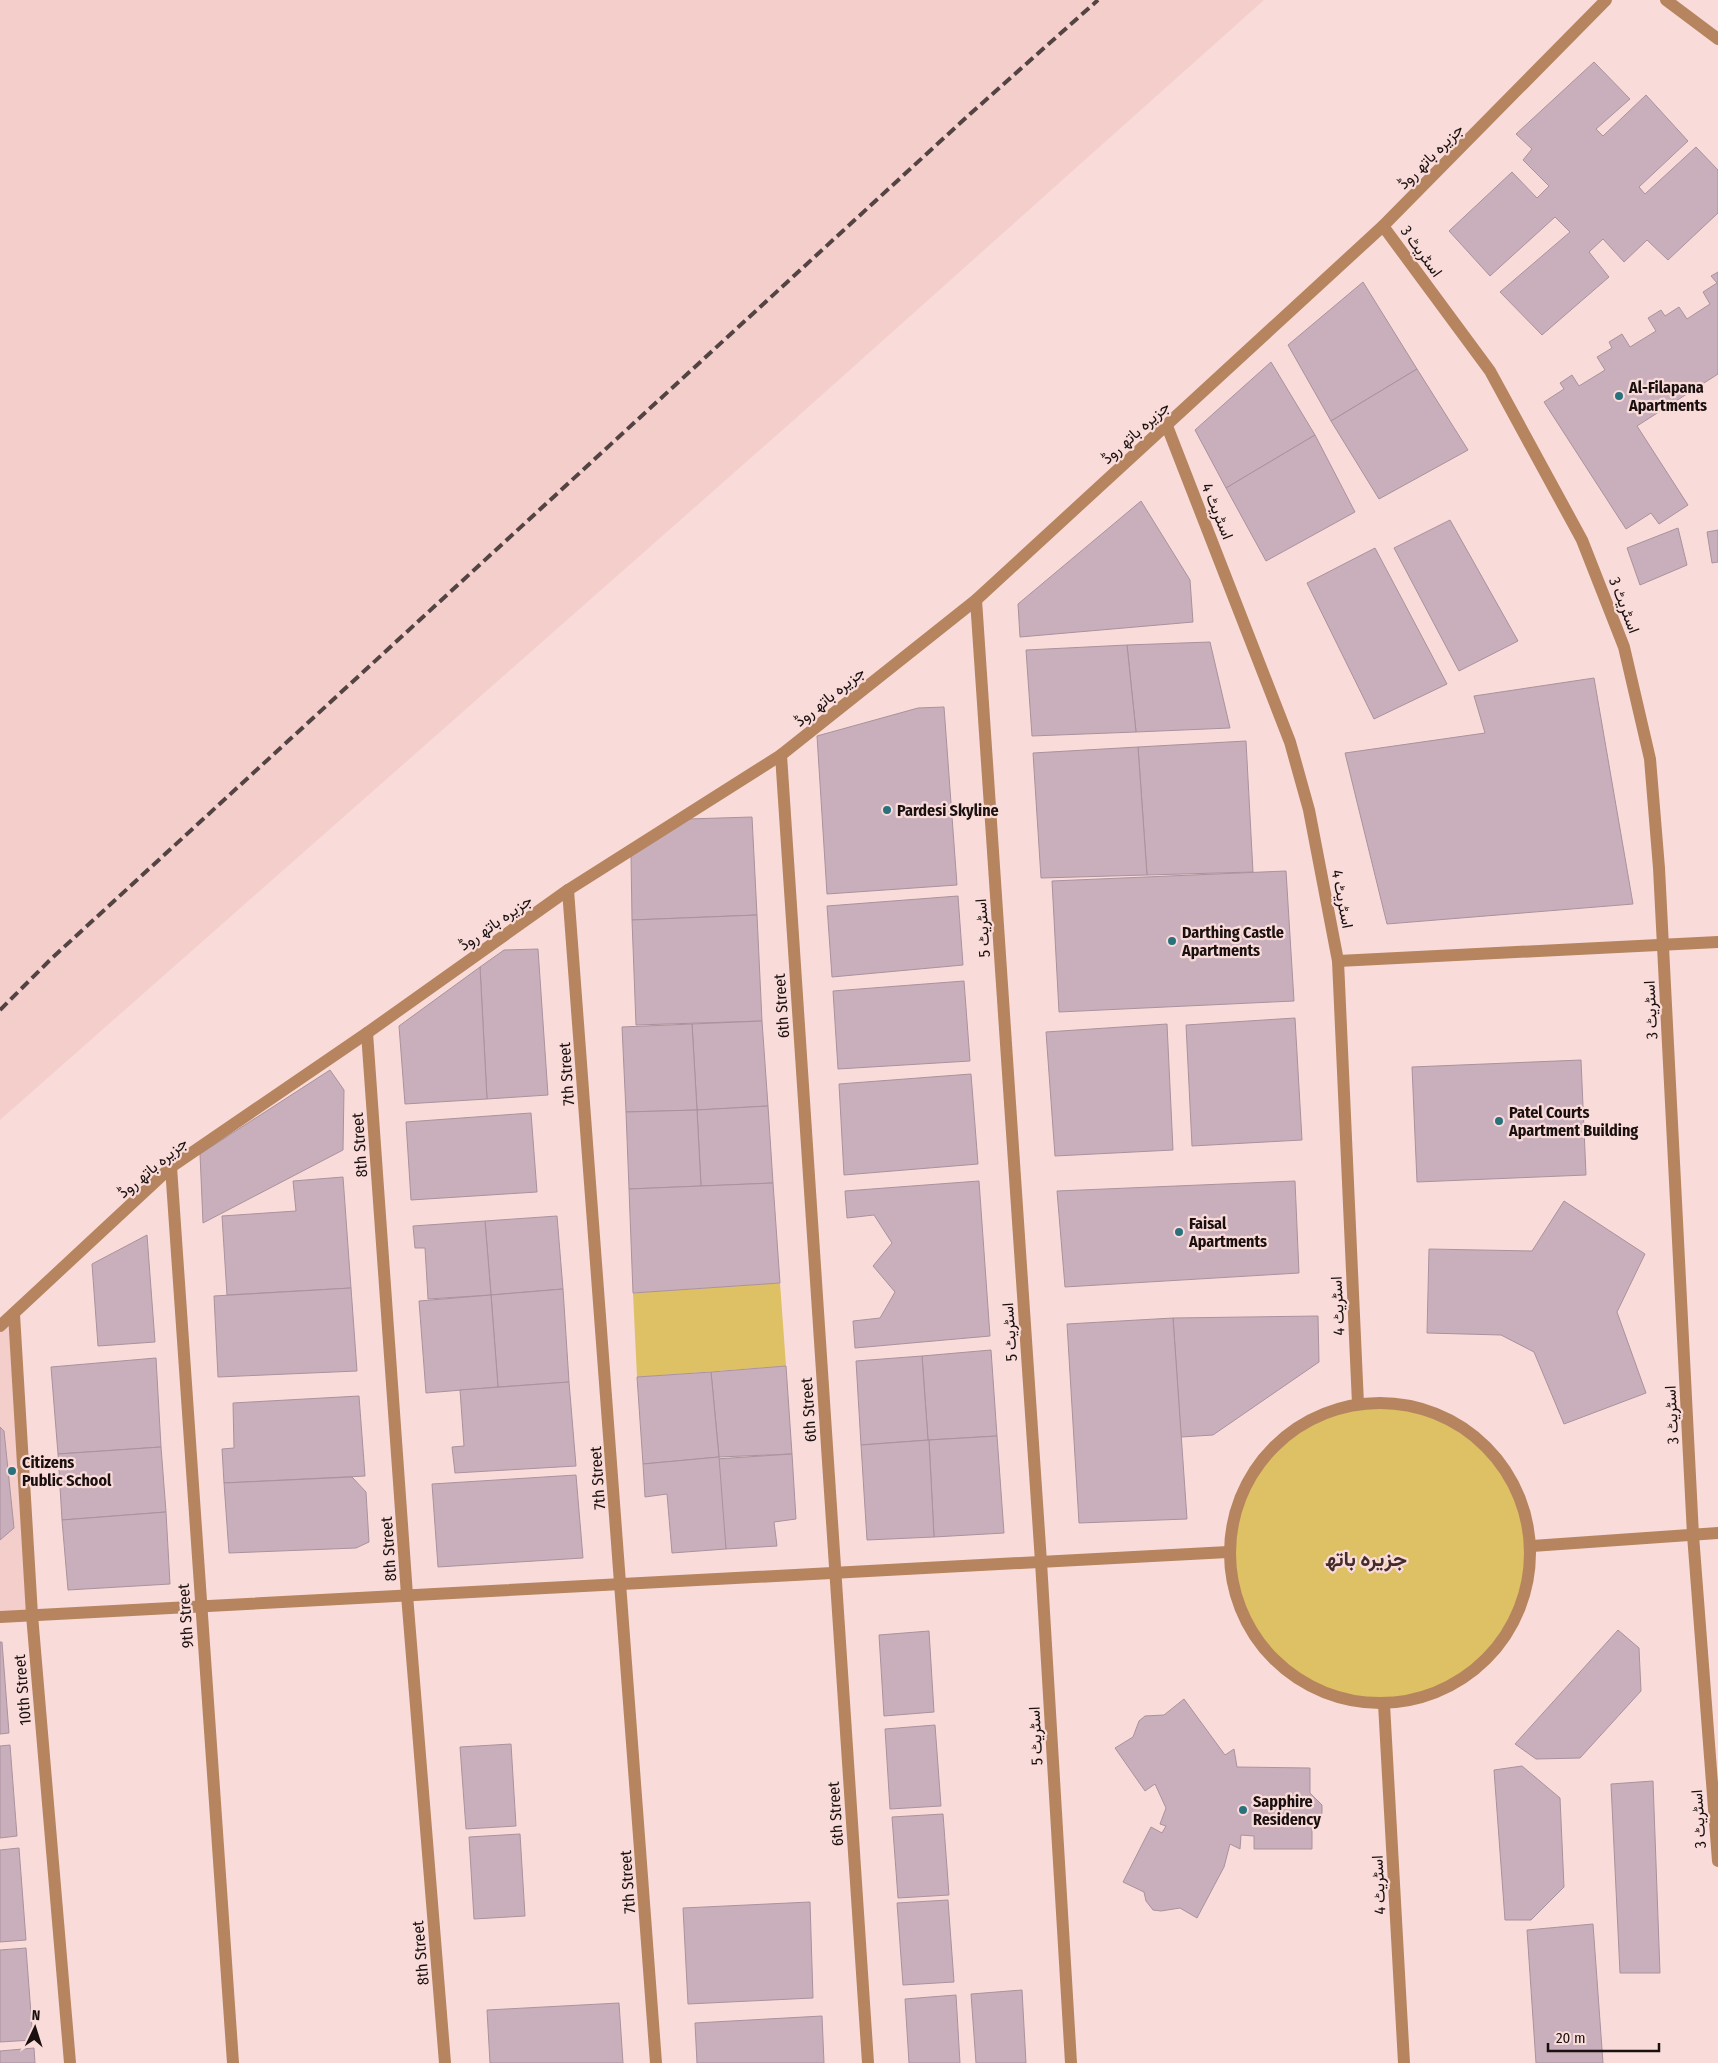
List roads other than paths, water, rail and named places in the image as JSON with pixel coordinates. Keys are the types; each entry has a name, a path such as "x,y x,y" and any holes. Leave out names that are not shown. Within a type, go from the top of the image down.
{"street":[{"name":"جزیرہ باتھ روڈ","path":"0,1326 171,1167 367,1033 568,890 781,755 976,600 1383,226 1606,0"},
{"path":"1666,0 1718,39"},
{"name":"اسٹریٹ 3","path":"1383,226 1490,372 1582,540 1624,647 1650,759 1663,945 1693,1535 1718,1861"},
{"name":"اسٹریٹ 4","path":"1167,426 1290,742 1309,810 1338,961 1358,1404"},
{"name":"اسٹریٹ 5","path":"976,600 1041,1562 1071,2063"},
{"name":"6th Street","path":"781,755 868,2063"},
{"name":"7th Street","path":"568,890 656,2063"},
{"path":"1338,961 1718,942"},
{"name":"8th Street","path":"367,1033 407,1595 445,2063"},
{"name":"9th Street","path":"171,1167 233,2063"},
{"name":"10th Street","path":"14,1314 32,1615 70,2063"},
{"path":"1358,1404 1408,1405 1455,1422 1493,1453 1520,1495 1532,1546 1527,1592 1508,1636 1474,1671 1432,1696 1384,1704 1334,1697 1290,1675 1256,1640 1234,1596 1228,1552 1239,1496 1267,1452 1308,1420 1358,1404"},
{"path":"1532,1546 1718,1533"},
{"path":"0,1617 1228,1552"},
{"name":"اسٹریٹ 4","path":"1384,1704 1404,2063"}],"railway":[{"path":"0,1010 51,959 970,114 1098,0"}],"place":[{"name":"Al-Filapana Apartments","path":"1619,396"},
{"name":"Pardesi Skyline","path":"887,810"},
{"name":"Darthing Castle Apartments","path":"1172,941"},
{"name":"Patel Courts Apartment Building","path":"1499,1121"},
{"name":"Faisal Apartments","path":"1179,1232"},
{"name":"Citizens Public School","path":"12,1471"},
{"name":"Sapphire Residency","path":"1243,1810"}],"district":[{"name":"جزیرہ باتھ","path":"1366,1559"}]}
